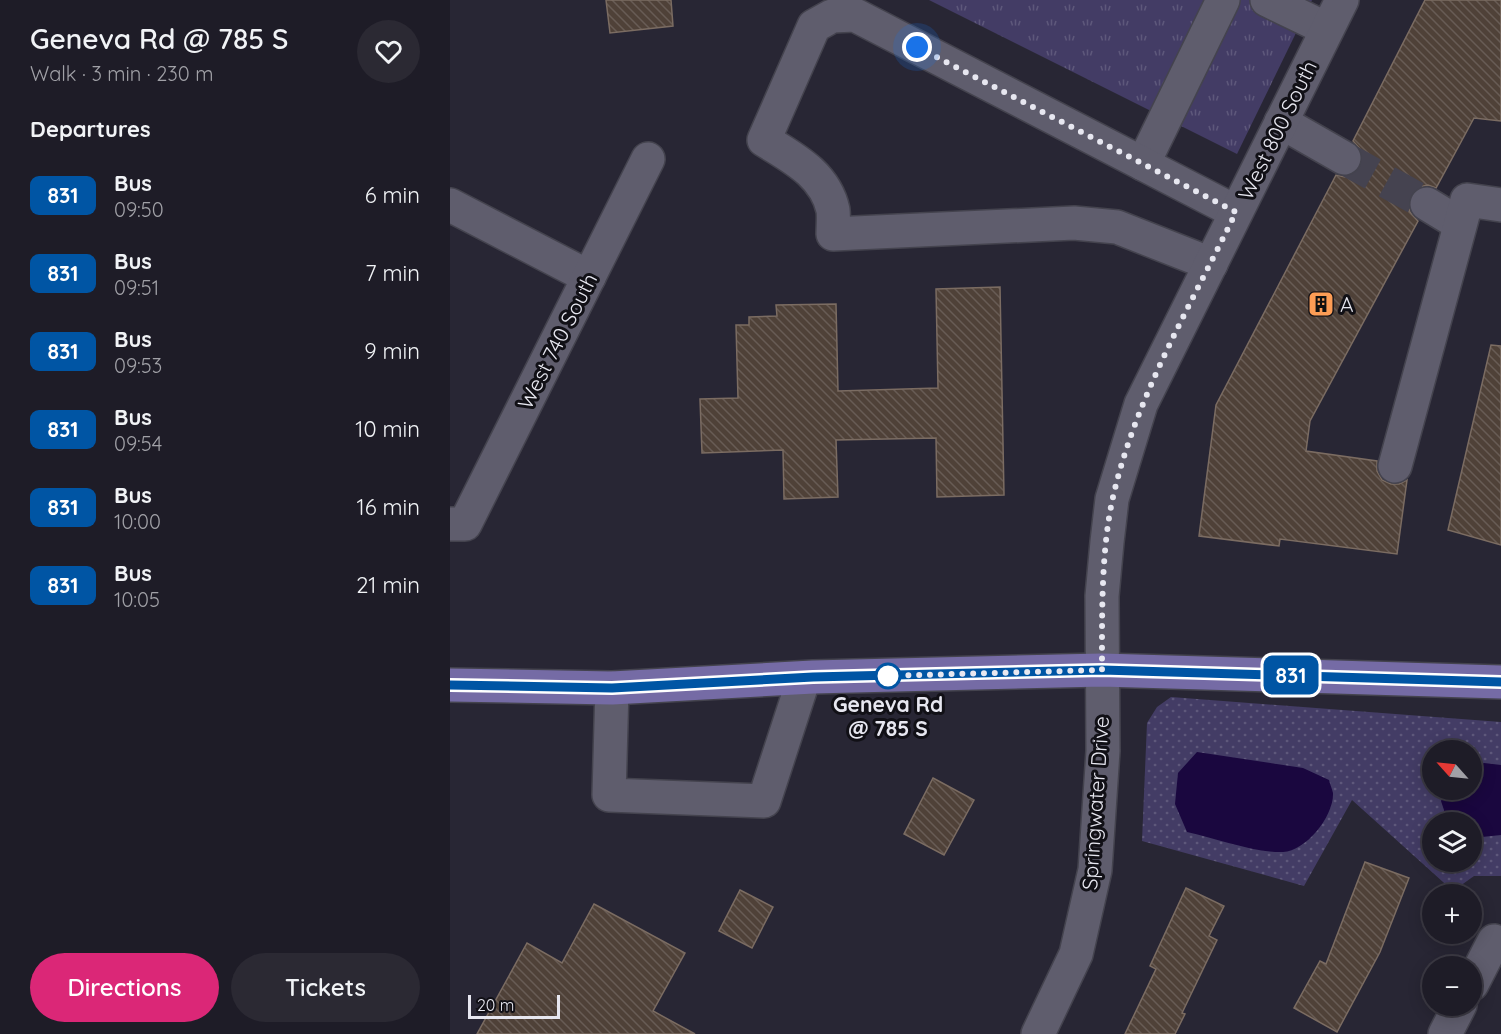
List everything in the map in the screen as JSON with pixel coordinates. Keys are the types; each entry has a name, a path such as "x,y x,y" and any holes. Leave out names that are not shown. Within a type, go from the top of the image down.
{"main road":[{"path":"450,685 612,688 804,678 1102,670 1501,682"}],"street":[{"path":"1143,164 1223,0"},
{"path":"1268,0 1327,29"},
{"name":"West 800 South","path":"1102,670 1102,596 1112,499 1141,404 1341,0"},
{"path":"1211,264 1117,227 1074,223 833,234 833,210 820,180 802,164 764,140 814,26 832,16 855,15 1236,212"},
{"path":"1281,122 1344,158"},
{"name":"West 740 South","path":"457,524 589,277 648,159"},
{"path":"1395,466 1467,200 1501,205"},
{"path":"1427,204 1460,224"},
{"path":"450,205 589,277"},
{"name":"Springwater Drive","path":"1038,1034 1076,954 1095,870 1103,751 1102,670"},
{"path":"612,688 609,795 764,801 804,678"},
{"path":"1482,964 1494,941"},
{"path":"1445,1034 1454,1016"}],"green space":[{"path":"929,0 1312,0 1237,154"},
{"path":"1171,697 1501,722 1501,876 1474,876 1463,884 1445,884 1432,872 1482,872 1482,812 1422,812 1422,863 1352,800 1304,886 1142,841 1147,723 1157,707"}],"shaded area":[{"path":"1197,752 1303,768 1329,780 1333,793 1332,802 1324,822 1301,846 1283,852 1248,848 1187,832 1175,804 1178,773"},
{"path":"1482,764 1501,765 1501,835 1482,837 1482,812 1445,812 1441,801 1482,800"}],"building":[{"path":"606,0 671,0 673,26 610,33"},
{"name":"A","path":"1425,0 1501,0 1501,121 1474,118 1436,188 1428,185 1419,187 1411,195 1408,204 1410,212 1418,221 1310,421 1306,451 1377,461 1377,471 1382,480 1391,484 1399,484 1407,480 1397,554 1280,539 1279,546 1199,536 1216,405 1336,175 1345,177 1353,174 1360,167 1363,157 1353,141"},
{"path":"1000,287 1004,495 937,497 936,438 836,440 838,497 784,499 783,450 702,453 700,399 738,398 736,325 749,325 749,317 777,316 776,305 836,304 838,391 938,388 936,289"},
{"path":"1491,345 1501,346 1501,545 1448,530"},
{"path":"933,778 974,800 944,855 904,834"},
{"path":"1365,862 1409,878 1380,952 1337,1032 1294,1008 1320,961 1326,964"},
{"path":"1186,888 1224,906 1209,936 1217,940 1182,1013 1185,1014 1175,1034 1125,1034 1156,969 1150,966"},
{"path":"740,890 773,907 752,948 719,931"},
{"path":"594,904 685,953 653,1011 695,1034 477,1034 527,943 562,963"}],"tunnel":[{"path":"1344,158 1427,204"}],"bus line":[{"name":"831","path":"450,685 612,688 813,677 1102,670 1501,682"}],"place":[{"name":"A","path":"1321,304"},
{"name":"Geneva Rd @ 785 S","path":"888,676"}],"route":[{"path":"888,676 882,676 1102,670 1102,596 1107,542 1112,499 1126,450 1141,404 1236,212 917,47"}]}
